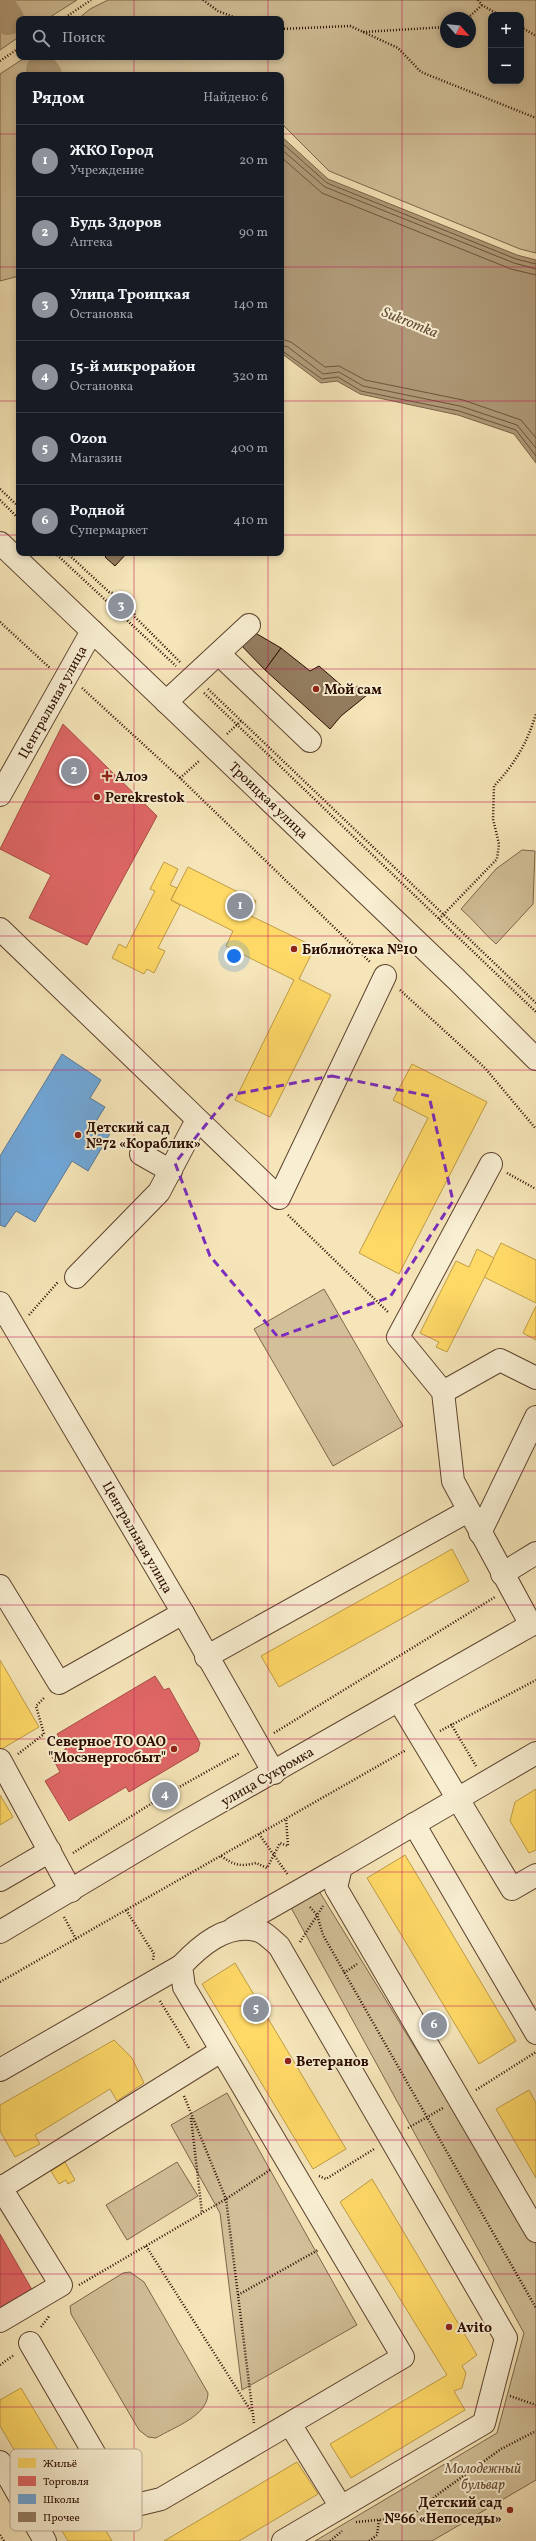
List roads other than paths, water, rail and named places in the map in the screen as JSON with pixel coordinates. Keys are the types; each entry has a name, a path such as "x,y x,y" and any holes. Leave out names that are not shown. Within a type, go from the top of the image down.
{"street":[{"name":"Троицкая улица","path":"0,543 456,979 536,1059"},
{"path":"166,702 201,667 249,625"},
{"name":"Центральная улица","path":"0,795 66,674 92,631"},
{"path":"201,667 310,741"},
{"path":"0,929 279,1198 385,976"},
{"path":"76,1277 159,1192 197,1120"},
{"path":"141,1154 171,1171"},
{"path":"491,1164 398,1337 443,1392 453,1481 506,1581 534,1623"},
{"name":"Центральная улица","path":"0,1303 183,1613 206,1657 274,1773"},
{"path":"443,1392 500,1360 536,1378"},
{"path":"480,1533 536,1417"},
{"path":"206,1657 468,1511"},
{"path":"506,1581 536,1553"},
{"path":"0,1586 59,1683 183,1613"},
{"name":"улица Сукромка","path":"0,1932 183,1824 534,1623"},
{"path":"398,1701 512,1890 536,1875"},
{"path":"0,2070 181,1966 198,1948 298,1891 338,1878 414,1824 536,1753"},
{"path":"2,1763 71,1891"},
{"path":"414,1824 536,2033"},
{"path":"0,1880 53,1858"},
{"path":"338,1878 460,2100 536,2231"},
{"path":"234,1928 258,1930 279,1946 506,2338 484,2423 348,2518 283,2541"},
{"path":"142,2504 161,2499 403,2357 184,1987 181,1966"},
{"path":"0,2321 61,2285 1,2187 222,2051"},
{"path":"30,2343 92,2449"},
{"path":"290,2424 348,2518"},
{"path":"0,2462 10,2480"},
{"path":"39,2531 45,2541"}],"water":[{"path":"284,139 328,179 517,255 536,260 536,463 514,434 458,415 360,394 337,381 321,383 284,355"}],"waterway":[{"name":"Sukromka","path":"0,7 8,19"}],"place":[{"name":"Улица Троицкая","path":"121,606"},
{"name":"Мой сам","path":"316,689"},
{"name":"Будь Здоров","path":"74,771"},
{"name":"Алоэ","path":"107,776"},
{"name":"Perekrestok","path":"97,797"},
{"name":"ЖКО Город","path":"240,906"},
{"name":"Библиотека №10","path":"294,949"},
{"name":"Детский сад №72 «Кораблик»","path":"78,1135"},
{"name":"Северное ТО ОАО \"Мосэнергосбыт\"","path":"174,1749"},
{"name":"15-й микрорайон","path":"165,1795"},
{"name":"Ozon","path":"256,2009"},
{"name":"Родной","path":"434,2025"},
{"name":"Ветеранов","path":"288,2061"},
{"name":"Avito","path":"449,2327"},
{"name":"Детский сад №66 «Непоседы»","path":"510,2510"}],"park label":[{"name":"Молодежный бульвар","path":"483,2476"}]}
